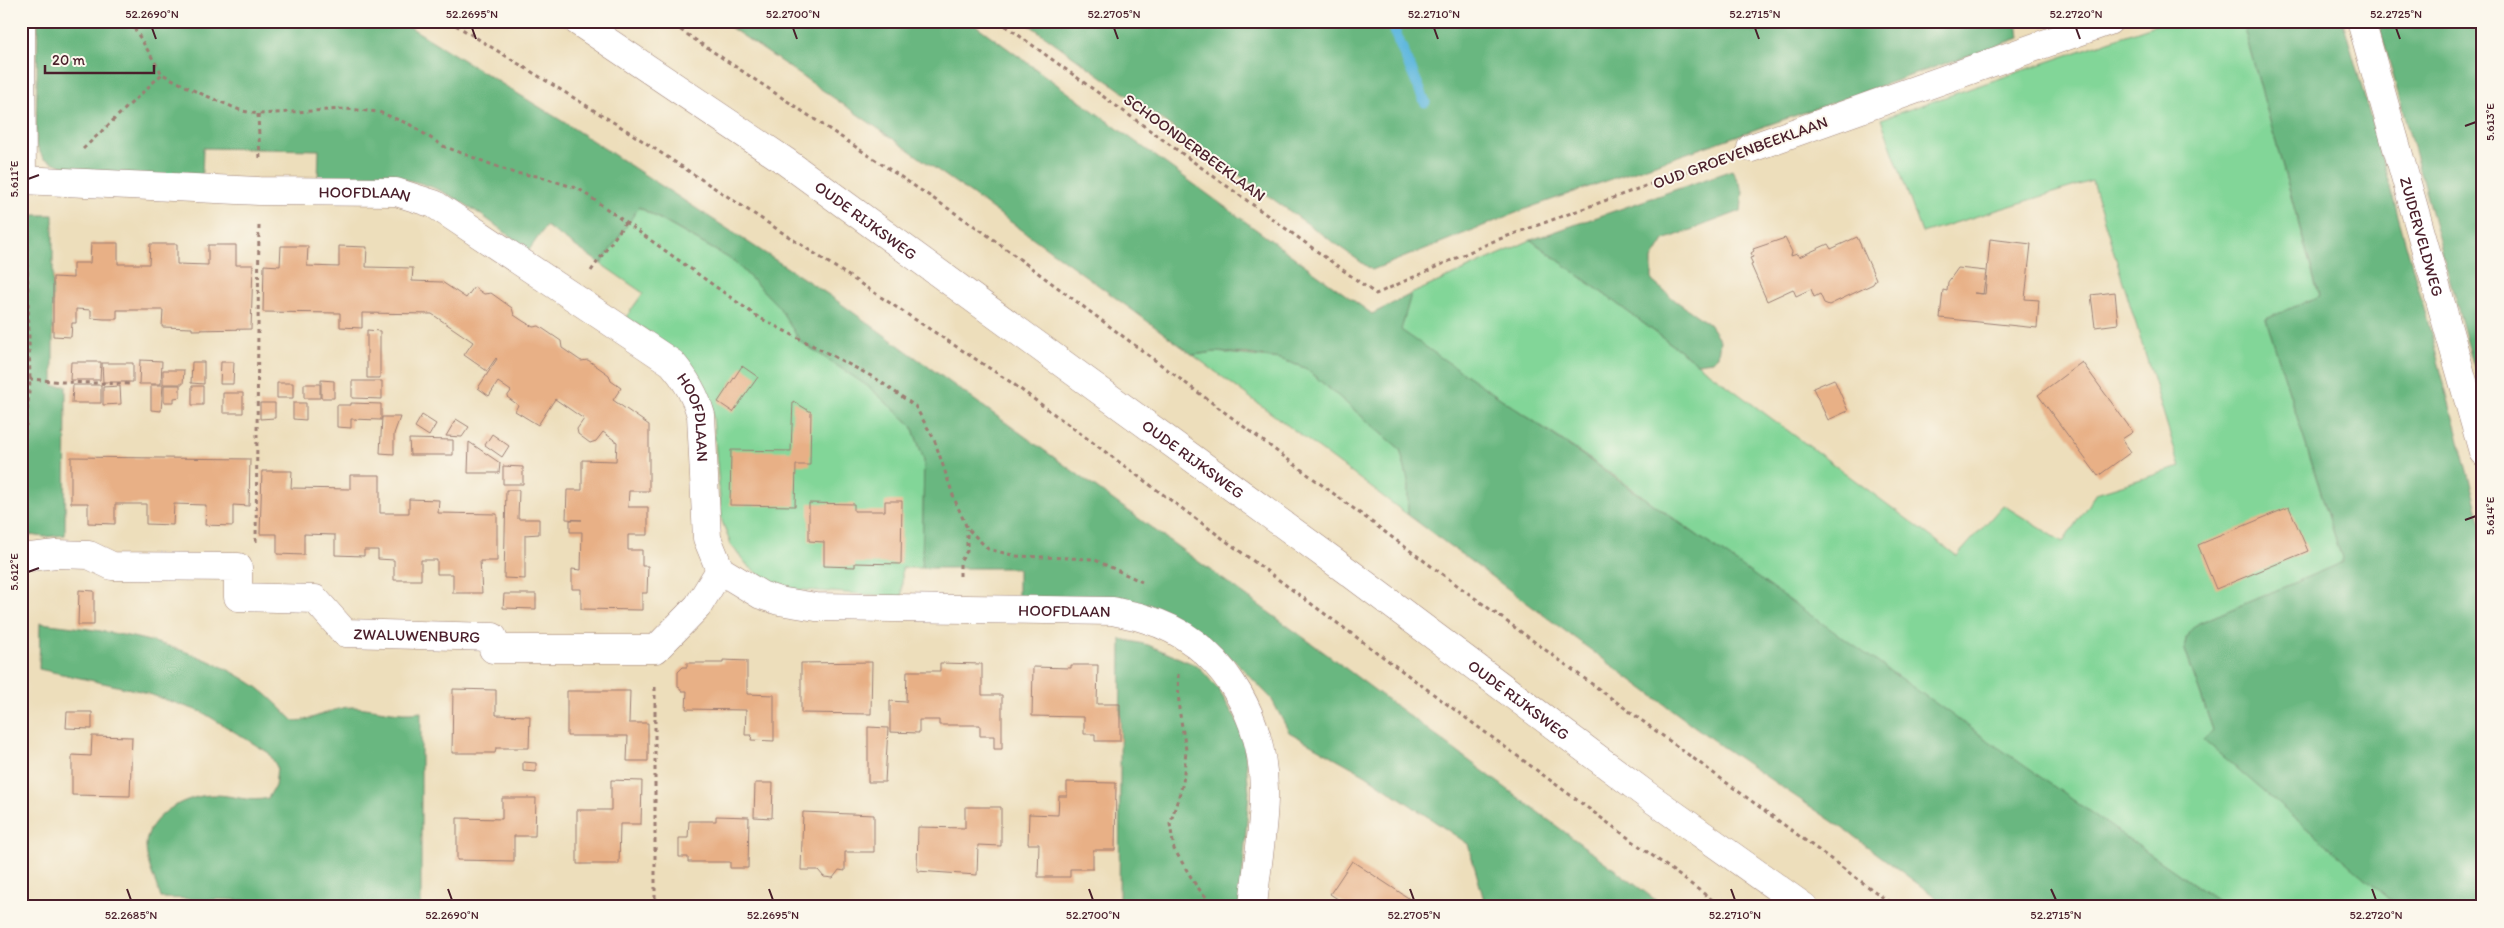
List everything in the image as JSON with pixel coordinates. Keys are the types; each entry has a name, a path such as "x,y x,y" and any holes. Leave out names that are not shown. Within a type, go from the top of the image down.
{"street":[{"path":"21,21 22,180"},
{"name":"OUDE RIJKSWEG","path":"577,21 785,161 1362,582 1648,796 1804,907"},
{"name":"OUD GROEVENBEEKLAAN","path":"1751,148 2110,21"},
{"name":"ZUIDERVELDWEG","path":"2361,21 2483,452"},
{"name":"HOOFDLAAN","path":"22,180 259,191 396,192 415,196 434,204 672,362 685,377 695,395 701,415 707,538 720,570 761,595 779,601 816,607 1112,611 1147,619 1184,637 1221,668 1244,702 1259,739 1264,789 1253,907"},
{"name":"ZWALUWENBURG","path":"21,558 56,554 89,555 112,566 238,567 238,596 315,599 345,633 493,637 493,649 656,649"},
{"path":"656,649 698,606 720,570"}],"path":[{"path":"130,21 162,74 218,101 258,114 346,109 379,112 409,124 443,146 514,173 538,176 578,189 758,316 875,378 915,406 934,439 954,498 967,528 988,549 1016,556 1093,559 1149,585"},
{"path":"449,21 626,130 1012,383 1722,907"},
{"path":"666,21 982,231 1397,541 1896,907"},
{"name":"SCHOONDERBEEKLAAN","path":"999,21 1376,294"},
{"path":"50,181 162,74"},
{"path":"256,548 261,149 258,114"},
{"name":"OUD GROEVENBEEKLAAN","path":"1376,294 1494,241 1751,148"},
{"path":"21,482 30,381 28,227 22,180"},
{"path":"572,296 625,223"},
{"path":"21,378 30,381 129,384"},
{"path":"959,609 960,562 967,551 967,528"},
{"path":"1184,637 1178,674 1179,709 1186,750 1183,783 1170,824 1174,849 1197,887 1216,907"},
{"path":"655,907 656,649"}],"green space":[{"path":"38,21 399,21 405,24 562,121 829,295 1325,653 1665,907 1486,907 1468,844 1366,775 1289,732 1271,698 1237,663 1205,636 1018,597 1018,568 922,568 924,460 912,426 869,387 800,341 779,307 734,261 639,207 601,264 546,226 529,250 471,208 424,184 386,178 318,180 319,150 203,148 202,178 78,173 43,158 36,144"},
{"path":"721,21 970,21 1372,314 1411,294 1401,330 2226,907 1949,907 1848,832 1721,746 1408,515 1408,480 1400,449 1305,368 1280,359 1248,354 1215,352 1193,355 959,185"},
{"path":"1024,21 2017,21 2019,38 1531,207 1372,270"},
{"path":"2167,21 2242,21 2319,297 2266,319 2343,562 2199,623 2190,631 2185,650 2213,730 2205,740 2398,907 2226,907 1905,684 1616,477 1400,330 1411,294 1531,240 1957,556 2003,505 2063,542 2096,493 2180,467 2092,181 1922,233 1881,119"},
{"path":"2242,21 2343,21 2426,315 2483,532 2483,907 2398,907 2204,740 2213,730 2185,650 2190,631 2199,623 2343,562 2266,319 2319,296"},
{"path":"2378,21 2464,21 2483,37 2483,399"},
{"path":"1732,170 1743,191 1741,211 1664,240 1652,259 1652,281 1676,301 1709,324 1720,340 1718,356 1712,361 1697,363 1531,240"},
{"path":"638,207 734,261 779,307 800,341 869,387 912,426 924,460 922,568 902,568 902,597 790,589 767,580 748,566 731,545 722,521 712,406 706,390 689,364 666,344 626,317 643,293 601,264"},
{"path":"21,215 53,215 53,386 66,386 65,535 45,537 21,534"},
{"path":"1215,352 1280,359 1305,368 1400,449 1408,480 1408,515 1193,355"},
{"path":"40,623 125,635 180,650 207,660 233,672 257,687 294,721 309,719 346,707 404,713 421,712 421,905 161,898 146,852 148,835 153,825 170,809 193,798 222,795 255,800 268,798 275,786 277,767 269,753 202,712 140,691 39,669"},
{"path":"1121,639 1148,645 1198,666 1218,689 1243,731 1249,792 1240,907 1119,907"}],"building":[{"path":"1857,237 1876,279 1873,284 1829,305 1824,303 1820,294 1814,297 1811,289 1796,296 1793,289 1767,301 1751,265 1753,264 1750,258 1753,257 1751,253 1754,251 1753,249 1785,238 1792,252 1791,256 1797,254 1799,257 1828,244 1831,249"},
{"path":"1990,239 2031,244 2025,299 2039,300 2037,328 1940,318 1943,290 1947,291 1948,282 1958,268 1986,271 1983,294 1985,294"},
{"path":"91,243 118,243 118,264 149,264 150,244 177,244 177,264 208,265 208,245 236,245 236,265 253,265 251,329 192,330 192,328 162,327 163,310 117,310 117,319 104,319 91,318 91,310 76,309 76,323 72,323 71,337 53,336 53,277 73,278 73,263 90,263"},
{"path":"281,246 308,246 307,266 339,267 339,246 367,247 366,267 413,268 412,281 442,282 466,298 474,287 484,294 491,293 512,308 514,315 533,327 539,326 561,341 562,348 581,361 588,360 609,375 611,381 621,388 613,400 649,425 649,491 629,491 628,507 648,507 648,535 628,535 628,550 642,550 642,566 648,566 647,593 642,593 642,610 581,609 581,589 572,589 572,569 581,570 582,532 570,532 570,520 582,520 566,519 567,490 582,490 582,460 616,461 617,442 603,432 596,441 590,443 578,434 577,429 584,419 555,399 538,425 515,411 518,405 507,397 511,391 498,382 489,396 478,388 497,359 487,371 464,355 473,342 432,314 362,313 362,328 340,327 340,313 263,312 264,265 280,266"},
{"path":"2115,292 2118,324 2095,327 2091,295"},
{"path":"367,330 380,331 380,378 367,378"},
{"path":"140,360 162,361 161,384 139,384"},
{"path":"71,362 101,362 100,380 70,380"},
{"path":"192,362 204,362 204,384 191,383"},
{"path":"221,362 234,362 233,384 220,384"},
{"path":"2082,362 2133,432 2122,439 2131,452 2098,476 2038,395"},
{"path":"102,363 133,363 133,382 103,382"},
{"path":"742,366 758,377 733,412 718,402"},
{"path":"163,370 184,370 183,384 163,384"},
{"path":"1834,379 1848,411 1828,420 1813,388"},
{"path":"321,380 334,381 334,398 321,398"},
{"path":"352,381 382,381 382,399 352,398"},
{"path":"277,383 293,383 293,398 277,398"},
{"path":"304,384 320,384 320,398 304,398"},
{"path":"73,385 101,385 101,403 72,403"},
{"path":"151,385 163,385 161,411 151,410"},
{"path":"164,385 180,385 180,397 174,398 174,402 164,402"},
{"path":"120,386 121,404 103,405 103,387"},
{"path":"192,386 203,386 203,405 192,405"},
{"path":"223,393 243,393 243,413 223,413"},
{"path":"793,401 811,412 810,465 796,465 795,506 730,505 731,450 791,451"},
{"path":"260,403 275,403 275,418 260,419"},
{"path":"293,403 306,403 306,420 293,419"},
{"path":"351,403 381,404 381,420 351,419 351,428 337,427 337,405 351,405"},
{"path":"422,415 436,424 429,436 415,427"},
{"path":"382,417 400,417 394,434 394,454 380,453"},
{"path":"456,419 469,427 462,437 446,436"},
{"path":"492,434 509,446 502,457 485,445"},
{"path":"409,439 453,440 453,455 410,455"},
{"path":"469,442 500,463 499,473 468,473"},
{"path":"71,457 250,459 249,506 233,505 233,526 205,525 206,505 174,504 173,525 146,524 146,504 115,504 115,524 88,523 88,503 71,503"},
{"path":"503,466 523,467 523,484 503,484"},
{"path":"262,471 292,471 291,488 350,489 350,475 380,475 380,513 409,513 409,499 439,500 438,513 497,514 497,561 480,561 482,593 453,593 453,574 437,574 437,560 421,560 421,580 394,580 394,560 378,559 378,550 364,550 364,556 335,555 335,535 304,534 304,555 277,554 277,534 260,534"},
{"path":"506,490 519,490 518,519 539,519 539,534 525,535 525,579 504,578"},
{"path":"885,501 902,501 901,564 855,563 855,567 824,566 824,542 809,541 809,503 854,504 854,511 885,511"},
{"path":"2289,507 2308,551 2216,589 2198,545"},
{"path":"79,590 94,591 94,625 78,625"},
{"path":"504,594 536,594 536,609 503,608"},
{"path":"723,660 747,661 747,694 774,695 774,741 751,740 752,735 745,735 746,710 686,709 687,691 682,691 678,686 678,672 683,667 687,667 687,663 723,663"},
{"path":"872,662 871,714 801,713 801,663"},
{"path":"940,663 982,664 982,695 1002,695 1002,749 994,749 994,736 980,736 980,725 939,725 939,720 919,720 919,733 890,732 890,701 906,702 907,671 940,671"},
{"path":"1071,665 1098,665 1097,704 1120,704 1120,741 1095,741 1095,734 1084,734 1084,717 1032,716 1033,667 1071,668"},
{"path":"453,689 496,690 496,715 530,716 529,748 496,748 495,753 452,753"},
{"path":"567,691 630,691 629,723 648,723 648,761 627,761 628,736 567,736"},
{"path":"67,712 92,712 92,729 66,728"},
{"path":"868,727 888,728 885,782 868,782"},
{"path":"92,736 132,737 130,796 72,795 72,755 91,756"},
{"path":"523,762 536,763 536,772 523,771"},
{"path":"611,780 642,781 641,824 620,824 619,864 577,864 577,810 611,810"},
{"path":"1067,782 1116,783 1115,850 1093,850 1093,869 1070,869 1070,877 1038,877 1039,844 1028,844 1029,814 1058,815 1059,796 1067,796"},
{"path":"755,783 773,783 772,818 754,817"},
{"path":"502,798 536,798 535,836 514,836 514,861 457,860 457,818 502,819"},
{"path":"965,807 1001,807 1001,846 978,845 977,875 917,871 918,827 965,828"},
{"path":"803,812 874,815 874,852 845,852 845,871 839,870 833,878 824,877 818,870 801,870"},
{"path":"716,816 749,817 748,868 730,868 730,862 688,862 688,857 679,857 679,838 688,838 689,821 716,821"},
{"path":"1352,861 1425,907 1350,907 1330,894"}],"waterway":[{"path":"1390,21 1425,102"}]}
